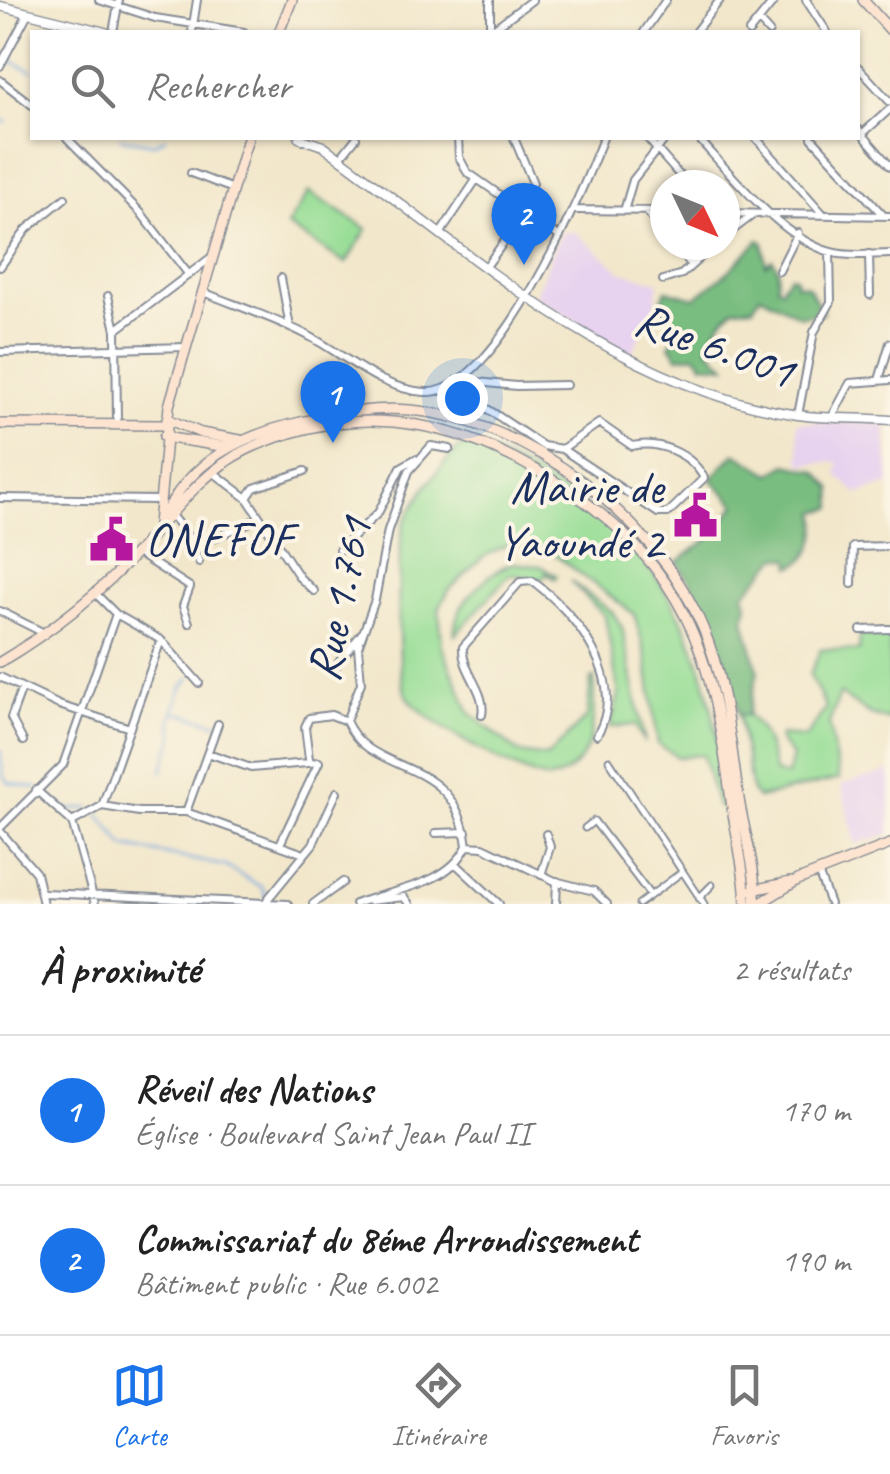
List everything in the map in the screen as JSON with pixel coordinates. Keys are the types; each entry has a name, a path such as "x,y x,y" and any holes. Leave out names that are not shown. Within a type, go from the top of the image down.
{"main road":[{"path":"280,30 292,0"},
{"path":"863,0 890,30"},
{"path":"158,528 167,422 247,140"},
{"path":"158,528 179,490 226,447 339,413 412,410 470,424 547,461 634,524 660,551 692,603 723,689 749,896"},
{"path":"0,662 46,634 95,593 213,472 244,451 354,422 394,420 434,426 526,462 618,527 674,594 701,652 716,703 749,896 757,904 798,880"},
{"path":"0,426 167,422 257,446"},
{"path":"164,437 244,451"},
{"path":"749,896 890,844"}],"street":[{"path":"99,0 193,28 218,30"},
{"path":"193,28 197,0"},
{"path":"490,0 491,30"},
{"path":"494,30 532,0"},
{"path":"645,30 666,0"},
{"path":"697,30 720,0"},
{"path":"751,30 775,0"},
{"path":"806,0 827,30"},
{"path":"113,30 118,4"},
{"path":"7,5 26,15 95,30"},
{"path":"0,66 26,15"},
{"path":"758,21 767,30"},
{"path":"860,69 890,105 860,131 890,166"},
{"path":"0,80 30,103"},
{"path":"69,140 142,213 188,275"},
{"name":"Rue 6.001","path":"304,140 340,158 526,298 670,376 798,414 890,420"},
{"path":"340,158 354,140"},
{"path":"458,140 462,165 476,180 560,237"},
{"path":"485,268 522,211 533,184 515,140"},
{"path":"202,292 290,328 379,380 422,392 440,390 457,380 500,336 526,298 576,210 602,140"},
{"path":"648,140 674,170"},
{"path":"624,211 633,180 664,140"},
{"path":"700,140 766,214 830,252 890,254"},
{"path":"758,140 824,215"},
{"path":"814,140 887,216"},
{"path":"191,173 233,189"},
{"path":"439,235 476,180"},
{"path":"0,267 27,229 65,198"},
{"path":"576,210 650,211"},
{"path":"646,211 650,216"},
{"path":"740,213 887,216"},
{"path":"740,224 755,213"},
{"path":"780,271 798,233"},
{"path":"798,414 814,332 831,302 830,252"},
{"path":"869,254 870,295"},
{"path":"116,330 214,256"},
{"path":"688,260 691,263"},
{"path":"663,280 682,274 695,260"},
{"path":"281,278 290,328"},
{"path":"108,296 116,330 117,422"},
{"path":"879,380 890,343"},
{"path":"0,352 187,347"},
{"path":"457,380 516,386 566,385"},
{"path":"832,416 850,383 890,380"},
{"path":"440,390 483,406 548,447 562,449 658,513 668,513 704,478 665,446 646,442 632,446 599,423 562,449"},
{"path":"339,550 378,513 401,467 431,446 450,449"},
{"path":"547,461 548,447"},
{"name":"Rue 1.761","path":"416,459 388,530 375,600 356,658 361,684 346,721 361,742 444,789 458,806 467,846"},
{"path":"247,498 254,488 304,470"},
{"path":"213,472 247,498 300,578 314,591"},
{"path":"0,498 32,502 159,500"},
{"path":"172,515 194,547 199,562"},
{"path":"194,547 258,519"},
{"path":"852,584 853,547 890,546"},
{"path":"137,553 190,587 183,606 189,624"},
{"path":"482,715 484,704 462,656 463,646 520,582 532,581 593,645 603,673 605,721 597,735"},
{"path":"95,593 116,614 161,640 199,683"},
{"path":"0,611 46,634"},
{"path":"42,904 44,893 27,858 0,829 36,790 60,771 116,614"},
{"path":"861,630 890,629"},
{"path":"335,668 363,632"},
{"path":"102,806 161,640"},
{"path":"0,677 130,728"},
{"path":"22,688 11,718 23,742"},
{"path":"309,759 305,727 309,718 334,715 346,721"},
{"path":"186,812 218,724"},
{"path":"208,754 251,768 309,759 320,766 282,842"},
{"path":"608,760 701,901 712,885"},
{"path":"36,790 72,822 96,901"},
{"path":"267,901 304,854 338,792"},
{"path":"72,822 102,806 139,812 186,812 282,842 304,854"},
{"path":"585,828 594,821 650,896"},
{"path":"436,833 466,832"},
{"path":"541,875 550,847 546,834"},
{"path":"359,903 433,880 456,863 467,846 483,847 557,882 594,892 607,904"},
{"path":"456,863 499,904"},
{"path":"639,904 682,872"},
{"path":"818,872 830,904"},
{"path":"314,904 344,882"},
{"path":"556,904 557,882"},
{"path":"44,893 96,901 288,904"},
{"path":"359,903 404,897 410,904"}],"shaded area":[{"path":"562,232 575,232 622,272 659,282 655,306 631,354 534,296"},
{"path":"797,422 885,424 890,484 857,494 837,475 839,462 801,464"},
{"path":"890,771 890,834 856,844 841,785"}],"green space":[{"path":"309,192 367,229 346,263 287,226"},
{"path":"759,240 763,242 766,265 772,259 778,268 777,286 781,288 790,275 796,278 796,284 808,286 823,313 800,316 760,295 753,307 734,308 719,324 708,348 726,366 703,364 696,355 678,357 670,345 678,326 659,308 666,290 695,298"},
{"path":"470,442 531,472 583,504 625,541 659,582 686,628 705,681 724,808 717,806 703,755 678,757 658,744 646,656 634,614 546,548 509,544 483,557 449,590 439,609 442,647 470,713 519,753 547,757 587,717 594,678 590,739 577,763 550,779 536,776 449,732 406,694 400,662 399,610 404,524 443,464"},
{"path":"735,453 771,474 787,464 816,471 832,488 833,508 817,512 816,537 805,558 791,567 790,559 778,557 744,594 748,606 744,619 758,671 748,715 739,715 716,635 677,562 711,537 736,505 711,479"},
{"path":"512,563 540,566 557,576 555,579 547,573 541,580 510,574 455,635 465,602 492,574"},
{"path":"570,581 612,612 622,627 645,743 635,725 610,727 619,695 605,616"},
{"path":"860,635 890,635 890,720 871,715 840,694 829,723 839,779 758,798 752,792 739,715 748,715 754,721 766,741 774,772 787,776 792,756 780,742 780,735 806,737 826,708 810,675 821,649 859,651"}],"waterway":[{"path":"12,51 13,62 30,70"},
{"path":"0,120 6,122"},
{"path":"132,140 155,144 162,140"},
{"path":"162,771 174,736 171,720 181,689 190,678"},
{"path":"175,712 221,724"},
{"path":"0,750 3,775 9,783 36,788"},
{"path":"43,791 68,810 90,808"},
{"path":"98,813 124,846 225,866 263,888 266,898"}],"place":[{"name":"Commissariat du 8éme Arrondissement","path":"524,265"},
{"name":"Réveil des Nations","path":"333,443"},
{"name":"Mairie de Yaoundé 2","path":"696,515"},
{"name":"ONEFOF","path":"112,539"}]}
